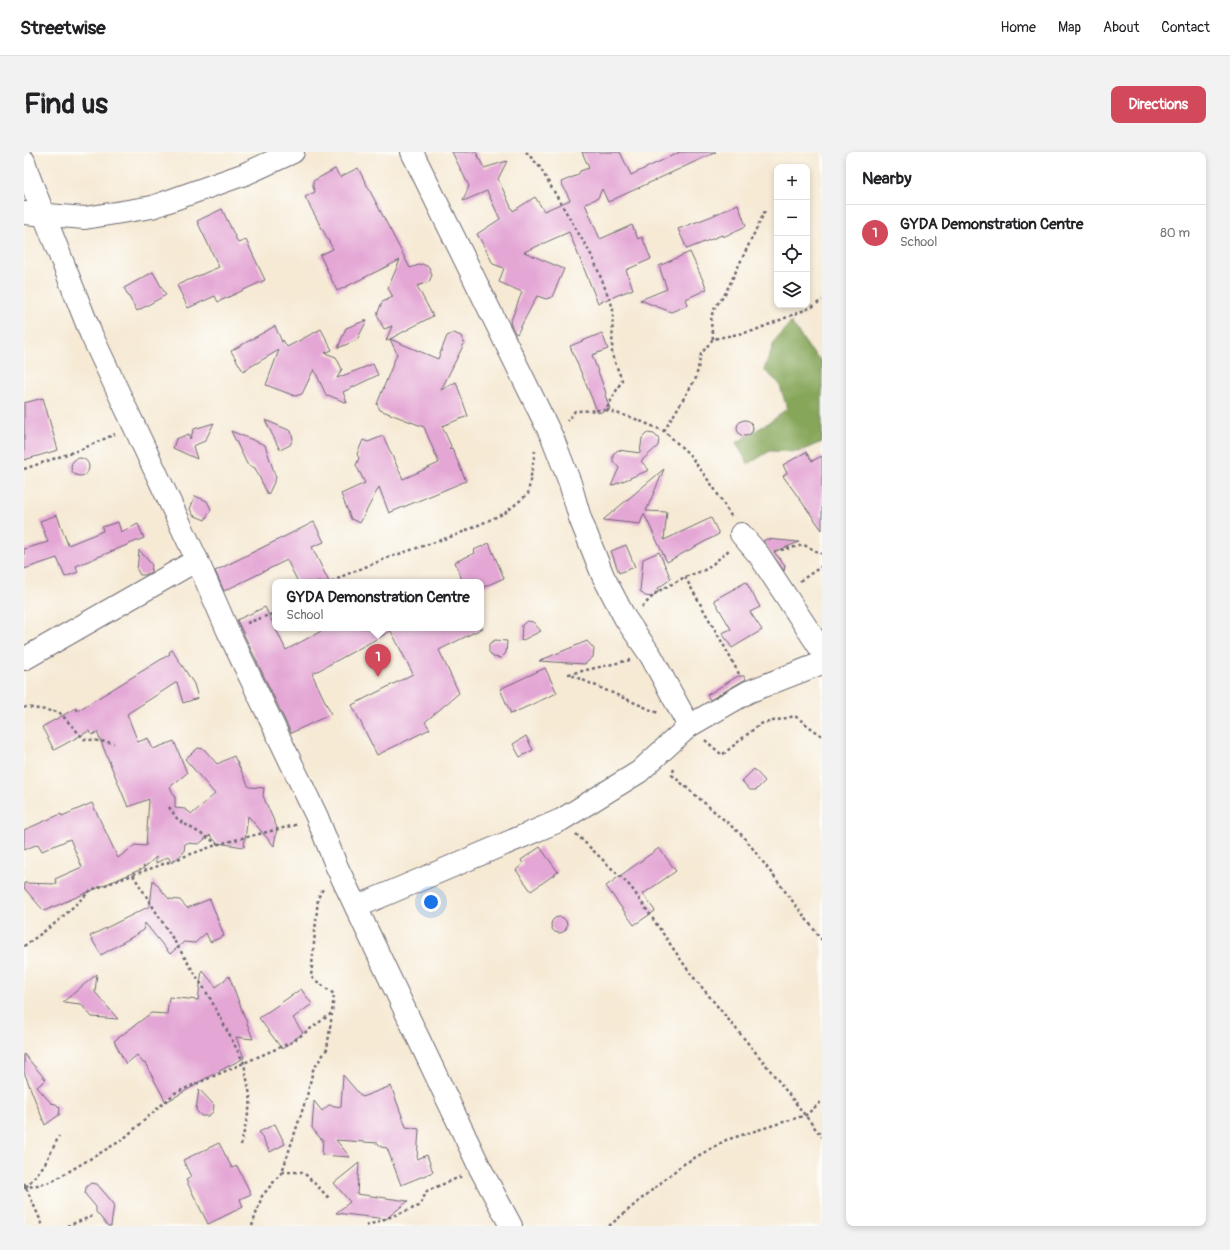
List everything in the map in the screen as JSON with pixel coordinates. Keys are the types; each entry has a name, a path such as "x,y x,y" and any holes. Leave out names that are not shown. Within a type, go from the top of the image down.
{"street":[{"path":"34,213 85,218 152,207 245,174 293,152"},
{"path":"412,152 553,439 570,483 580,518 603,576 625,618 651,656 689,726"},
{"path":"24,161 29,177 34,213 197,560 228,630 317,817 336,866 480,1168 511,1226"},
{"path":"741,534 759,555 822,651"},
{"path":"24,659 197,560"},
{"path":"356,907 561,820 639,772 689,726 748,692 822,664"}],"path":[{"path":"713,339 711,321 714,307 724,296 765,211"},
{"path":"664,431 696,378 700,354 713,339 753,332 812,307 822,300"},
{"path":"606,410 633,418 664,431 689,454 702,471 714,488 741,534 732,548 707,569 685,577 657,592 637,612 625,618"},
{"path":"24,469 82,449 134,425"},
{"path":"759,555 804,546 822,554"},
{"path":"784,592 822,566"},
{"path":"685,577 748,692"},
{"path":"228,630 272,613"},
{"path":"651,656 569,674 661,714"},
{"path":"24,708 26,707 59,712 84,739 114,743"},
{"path":"689,726 722,755 760,724 795,716 822,736"},
{"path":"674,768 672,775 744,837 822,940"},
{"path":"169,807 178,820 219,844"},
{"path":"24,946 57,922 91,890 219,844 297,824 317,817"},
{"path":"561,820 631,887 690,973 766,1065 822,1137"},
{"path":"252,1226 262,1196 282,1172 307,1096 313,1070 327,1049 334,994 311,977 318,898 336,866"},
{"path":"134,875 210,998 244,1063 251,1101 241,1146"},
{"path":"25,1188 51,1182 122,1140 175,1093 292,1042 332,1013"},
{"path":"609,1226 682,1165 726,1140 806,1115 822,1101"},
{"path":"25,1188 45,1164 59,1136"},
{"path":"366,1226 419,1206 427,1190 480,1168"},
{"path":"282,1172 303,1172 330,1199"},
{"path":"24,1183 43,1226"},
{"path":"67,1226 93,1216"}],"green space":[{"path":"791,322 809,348 822,362 822,442 798,452 770,451 748,464 736,443 773,420 787,408 779,383 764,370 775,340"}],"building":[{"path":"452,152 476,152 484,168 507,161 498,179 513,211 535,197 544,211 570,200 561,182 578,175 580,171 589,168 582,152 620,152 631,175 680,152 716,152 608,202 602,189 598,198 585,204 600,239 632,225 638,239 642,237 651,259 626,270 633,289 598,303 569,232 524,252 564,269 552,297 546,299 537,296 517,334 510,323 522,292 499,282 504,268 493,264 477,234 500,219 487,191 463,201 469,186"},
{"path":"358,168 410,268 422,264 429,267 432,275 429,282 417,286 433,316 386,341 392,326 384,329 377,315 382,302 393,297 388,288 400,260 337,291 320,255 333,249 305,197 315,192 313,181 335,169 340,177"},
{"path":"738,204 746,226 723,237 722,235 687,249 678,229"},
{"path":"222,209 238,243 246,240 265,280 218,302 215,296 188,308 177,285 219,267 197,221"},
{"path":"690,252 707,289 686,299 688,305 671,312 640,300 667,289 659,266"},
{"path":"153,272 166,295 137,311 124,288"},
{"path":"367,320 357,340 338,348 346,328"},
{"path":"275,326 282,342 283,340 287,347 321,329 332,350 325,353 336,357 342,369 337,378 373,364 378,375 343,392 347,403 328,395 327,397 314,369 302,394 295,396 266,385 279,350 243,371 231,351"},
{"path":"454,333 461,336 464,344 441,390 456,382 468,416 442,426 451,446 449,450 452,448 466,481 389,513 379,487 360,523 351,519 341,494 365,483 356,465 359,458 357,454 363,440 368,442 383,436 403,479 439,463 424,427 380,410 377,404 397,354 390,339 438,359 447,336"},
{"path":"602,333 608,349 592,355 606,393 605,395 610,409 598,413 570,346"},
{"path":"43,398 58,450 24,460 24,403"},
{"path":"265,420 291,431 293,439 290,445 280,450"},
{"path":"745,420 752,425 753,428 748,435 745,436 738,431 737,428 742,421"},
{"path":"214,423 205,441 193,446 197,459 173,448 176,439 189,434 190,439 194,429"},
{"path":"231,431 265,445 276,478 268,495 255,468 247,464"},
{"path":"647,433 654,434 659,439 658,446 641,461 649,470 611,486 619,468 613,461 613,454 618,450 640,453 642,438"},
{"path":"806,452 812,461 822,456 822,530 783,476 787,473 783,465"},
{"path":"80,458 86,461 89,467 86,473 80,476 74,473 71,467 74,461"},
{"path":"664,469 646,511 667,512 664,540 711,518 719,534 667,562 644,514 640,524 603,520"},
{"path":"195,496 207,501 211,509 205,520 193,515 190,509"},
{"path":"57,515 68,545 103,531 102,527 118,522 121,532 138,524 144,538 76,566 78,572 65,577 57,558 24,569 24,549 48,542 40,521"},
{"path":"314,522 324,542 312,547 328,579 296,579 287,560 224,591 215,571"},
{"path":"767,539 799,542 774,552 785,565 784,571 763,541"},
{"path":"489,543 504,578 484,587 484,579 462,579 455,562 475,553 474,550"},
{"path":"626,545 635,567 619,573 611,551"},
{"path":"139,550 152,565 151,572 145,575 140,575 137,570"},
{"path":"659,552 671,579 658,588 658,592 652,597 645,596 640,591 643,559"},
{"path":"746,582 760,607 750,612 762,630 732,648 722,633 731,629 714,600"},
{"path":"265,607 272,621 272,631 277,631 286,650 321,631 391,631 312,674 331,714 291,733 237,620"},
{"path":"527,621 533,622 541,631 521,641 522,625"},
{"path":"391,631 477,631 439,650 459,693 425,722 430,729 377,755 352,705 413,674"},
{"path":"495,640 507,641 506,653 501,658 493,657 489,652 489,644"},
{"path":"587,641 594,649 593,657 585,664 539,661"},
{"path":"172,650 194,684 198,698 183,703 177,682 127,714 138,742 148,738 153,749 174,741 187,773 170,787 175,797 175,808 185,809 192,814 215,794 185,759 198,748 204,749 217,764 234,756 249,787 264,788 263,796 277,828 274,846 248,816 244,847 217,843 210,835 199,844 185,843 184,852 172,863 168,857 156,863 156,857 145,867 143,866 144,868 44,911 24,888 24,883 57,884 55,879 82,867 70,839 42,851 38,844 24,850 24,830 61,814 62,816 92,803 118,858 135,845 146,846 149,799 128,807 97,732 92,735 89,731 54,750 42,727 76,708 77,711 170,654 169,652"},
{"path":"545,668 557,693 511,714 500,689"},
{"path":"738,676 744,676 746,679 710,700 707,695"},
{"path":"526,736 533,750 520,757 513,744"},
{"path":"754,769 765,781 756,790 750,790 742,781"},
{"path":"540,847 558,872 531,891 516,870 523,864 521,860"},
{"path":"659,848 676,871 643,894 655,911 634,925 606,886"},
{"path":"153,880 169,899 180,900 187,908 210,899 224,936 210,942 206,933 195,943 184,942 170,954 145,923 144,930 101,955 90,936 150,906"},
{"path":"559,917 566,922 567,925 562,932 559,933 552,928 551,925 556,918"},
{"path":"202,970 216,987 229,976 253,1039 236,1037 244,1058 195,1084 196,1085 166,1102 145,1063 143,1063 137,1055 126,1064 114,1041 151,1013 167,1014 169,997 198,1000"},
{"path":"97,974 95,992 118,1019 92,1017 81,1004 63,1002"},
{"path":"301,989 312,1004 293,1018 303,1033 282,1049 259,1018"},
{"path":"24,1054 46,1080 37,1087 51,1103 56,1104 60,1108 59,1115 45,1125 24,1072"},
{"path":"343,1075 362,1097 391,1086 406,1127 419,1129 417,1159 427,1155 433,1172 401,1185 387,1148 381,1147 378,1143 336,1140 350,1157 322,1155 323,1139 321,1139 312,1128 314,1101 322,1111 329,1105 341,1107"},
{"path":"199,1089 214,1105 213,1112 208,1116 201,1116 196,1110"},
{"path":"275,1124 285,1144 270,1152 259,1132"},
{"path":"219,1143 232,1168 237,1166 251,1194 240,1199 243,1207 208,1224 186,1180 191,1177 183,1160"},
{"path":"359,1163 357,1194 408,1201 386,1219 336,1213 350,1202 334,1183"},
{"path":"91,1183 97,1184 114,1204 111,1226 108,1226 96,1212 96,1207 85,1194 86,1187"}],"place":[{"name":"GYDA Demonstration Centre","path":"378,677"}]}
